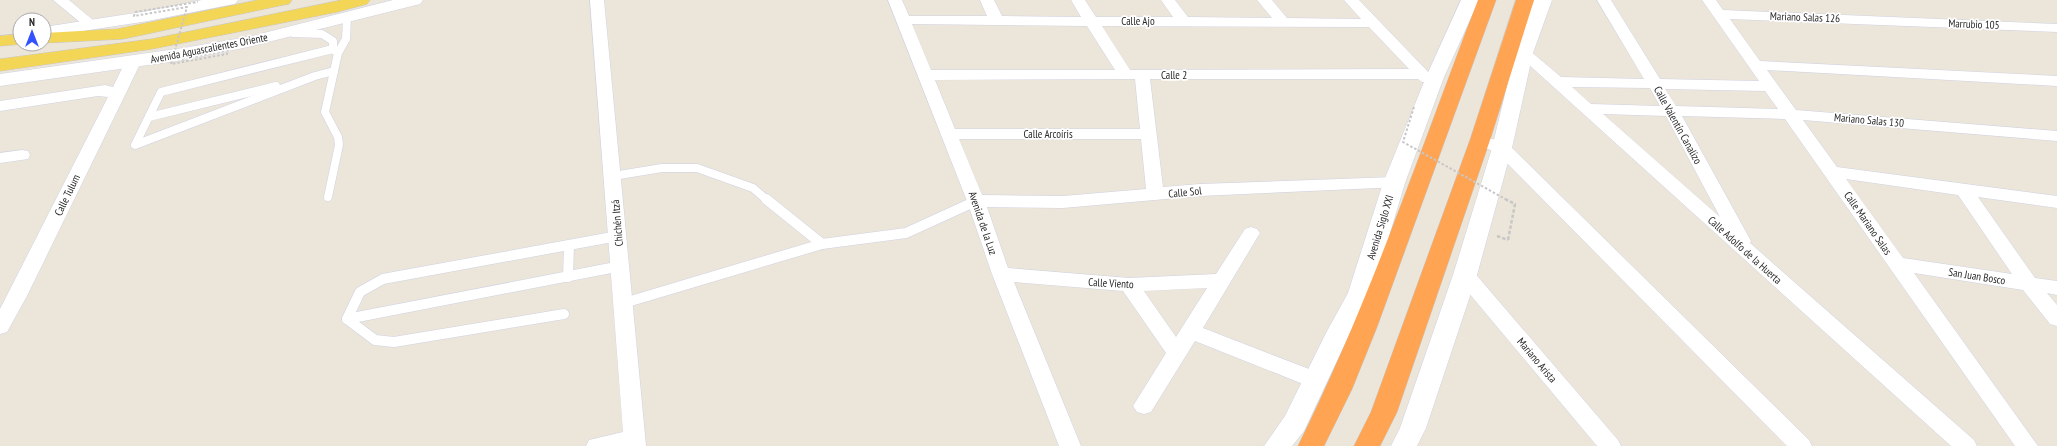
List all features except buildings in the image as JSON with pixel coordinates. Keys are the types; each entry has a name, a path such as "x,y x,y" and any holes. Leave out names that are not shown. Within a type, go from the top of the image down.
{"highway":[{"name":"Avenida Siglo XXI","path":"1311,446 1339,389 1364,327 1473,1"},
{"path":"1367,446 1384,412 1480,140 1528,10"}],"main road":[{"path":"0,53 123,34 283,0"},
{"name":"Avenida Aguascalientes Oriente","path":"0,65 24,63 152,44 329,9 361,0"},
{"path":"52,38 123,34"},
{"path":"0,39 12,39"},
{"path":"0,80 61,67 152,44"}],"street":[{"path":"60,0 92,25"},
{"path":"52,31 155,15 226,0"},
{"name":"Avenida Aguascalientes Oriente","path":"0,80 190,53 280,34 414,0"},
{"name":"Chichén Itzá","path":"597,0 635,442"},
{"name":"Avenida de la Luz","path":"895,0 976,201 1001,274 1070,446"},
{"path":"987,0 998,21"},
{"path":"1078,0 1126,75"},
{"path":"1168,0 1184,22"},
{"path":"1264,0 1283,22"},
{"path":"1351,0 1427,79"},
{"path":"1404,446 1413,428 1465,275 1502,148 1524,53 1528,10 1544,0"},
{"name":"Calle Valentín Canalizo","path":"1604,0 1671,111 1748,253"},
{"name":"Avenida Siglo XXI","path":"1277,446 1295,424 1315,380 1360,293 1427,79 1473,1"},
{"name":"Mariano Salas 126","path":"1714,7 1891,21"},
{"name":"Calle Mariano Salas","path":"1714,7 2027,446"},
{"name":"Calle Ajo","path":"903,20 1373,22"},
{"name":"Marrubio 105","path":"1891,21 2057,28"},
{"path":"0,39 12,37"},
{"name":"Calle Adolfo de la Huerta","path":"1524,53 1966,446"},
{"name":"Calle Tulum","path":"0,327 17,296 133,62"},
{"path":"1756,65 2057,81"},
{"path":"1142,75 1155,195"},
{"name":"Calle 2","path":"925,76 1142,75 1427,79"},
{"path":"1556,82 1771,86"},
{"path":"0,106 104,90 104,93 119,91"},
{"name":"Mariano Salas 130","path":"1587,109 1790,114 2057,136"},
{"name":"Calle Arcoíris","path":"948,134 1148,134"},
{"path":"1480,140 1502,148 1801,446"},
{"path":"0,158 22,155"},
{"path":"1832,172 2057,202"},
{"name":"Calle Sol","path":"976,201 1063,202 1200,190 1394,182"},
{"path":"1963,189 2029,284 2057,319"},
{"path":"1144,406 1251,233"},
{"name":"San Juan Bosco","path":"1897,264 2057,288"},
{"name":"Calle Viento","path":"1001,274 1129,285 1221,281"},
{"name":"Mariano Arista","path":"1465,275 1610,446"},
{"path":"1129,285 1177,353"},
{"path":"1190,332 1315,380"},
{"path":"597,446 635,442"}],"lane":[{"path":"315,76 135,145 161,92 335,51 346,38 347,18"},
{"path":"280,34 322,34 333,41 335,51 334,71 325,112 338,137 340,145 328,197"},
{"path":"149,118 334,71"},
{"path":"613,176 662,168 697,168 753,188 822,244"},
{"path":"624,303 822,244 906,233 976,201"},
{"path":"347,319 360,292 383,278 569,246 618,236"},
{"path":"568,276 569,246"},
{"path":"347,319 621,266"},
{"path":"347,319 375,340 394,342 564,314"}],"path":[{"path":"182,59 228,50 227,54 171,64 187,7 134,16 135,12 198,2"},
{"path":"1414,107 1403,142 1515,204 1508,240"}]}
